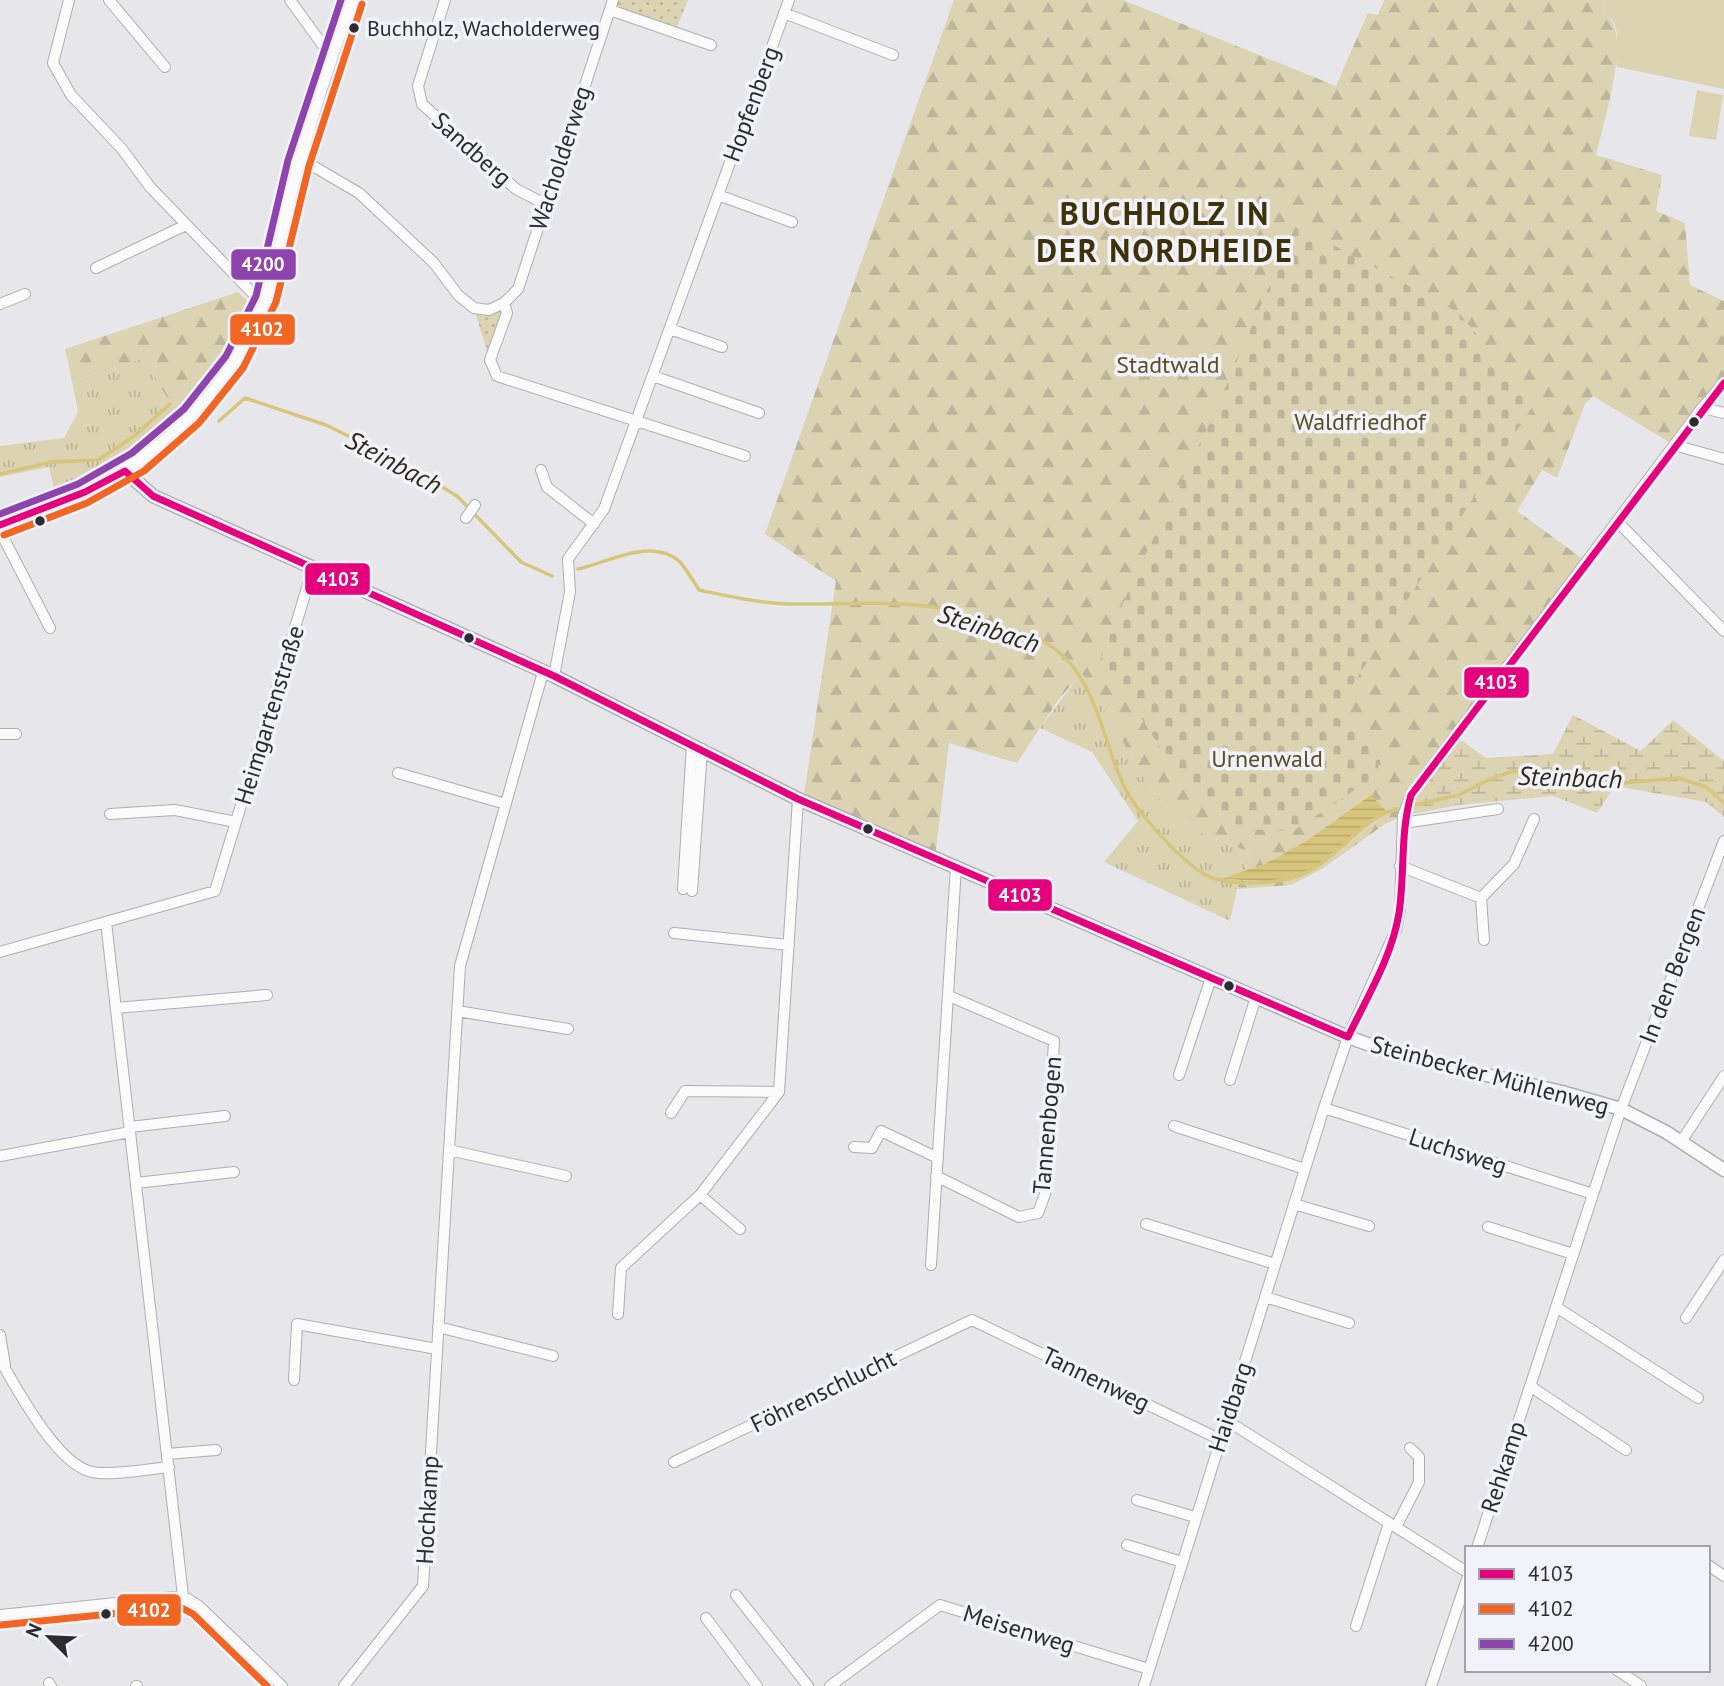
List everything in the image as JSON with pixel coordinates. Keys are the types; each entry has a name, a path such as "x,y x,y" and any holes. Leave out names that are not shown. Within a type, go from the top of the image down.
{"street":[{"path":"69,0 53,63 71,95 122,149 150,187 264,306"},
{"path":"110,0 164,67"},
{"path":"290,0 332,58"},
{"path":"0,525 85,492 125,471 185,424 222,383 243,351 264,306 301,159 352,0"},
{"name":"Sandberg","path":"445,0 418,86 422,104 516,189 545,204"},
{"name":"Hopfenberg","path":"548,674 570,592 568,559 604,509 789,0"},
{"name":"Wacholderweg","path":"637,419 497,376 490,360 507,313 505,303 518,289 612,5 711,45"},
{"name":"Hopfenberg","path":"784,13 893,55"},
{"path":"301,159 359,193 434,263 458,295 474,309 489,310 505,303"},
{"path":"718,195 792,222"},
{"path":"96,268 186,225"},
{"path":"0,304 25,294"},
{"path":"670,329 722,347"},
{"path":"653,376 759,413"},
{"name":"Haidbarg","path":"1143,1686 1324,1108 1348,1037 1396,930 1400,910 1403,823 1411,795 1702,408 1724,383"},
{"path":"1702,408 1724,413"},
{"path":"637,419 745,456"},
{"path":"1674,445 1724,460"},
{"path":"541,470 547,487 594,524"},
{"name":"Steinbecker Mühlenweg","path":"125,471 153,496 548,674 798,799 1348,1037 1398,1055 1562,1092 1620,1109 1681,1142 1724,1170"},
{"path":"466,518 475,505"},
{"path":"1618,522 1724,631"},
{"path":"0,531 50,628"},
{"name":"Heimgartenstraße","path":"106,922 215,891 313,568"},
{"name":"Hochkamp","path":"344,1686 423,1586 460,965 506,804 548,674"},
{"path":"0,734 16,734"},
{"path":"687,890 697,747"},
{"path":"398,773 506,804"},
{"path":"618,1314 621,1269 700,1195 779,1092 798,799"},
{"path":"1403,823 1498,809"},
{"name":"Heimgartenstraße","path":"110,814 175,810 236,822"},
{"path":"1480,898 1514,864 1534,818"},
{"name":"In den Bergen","path":"1620,1109 1724,841"},
{"path":"1400,866 1480,898"},
{"path":"931,1265 956,867"},
{"path":"1480,898 1484,940"},
{"path":"0,952 106,922 183,1596"},
{"path":"674,933 789,945"},
{"path":"1179,1075 1211,978"},
{"path":"116,1008 267,995"},
{"name":"Tannenbogen","path":"936,1176 1019,1217 1038,1213 1045,1194 1054,1041 948,996"},
{"path":"1230,1080 1256,997"},
{"path":"457,1011 568,1029"},
{"path":"1681,1142 1724,1076"},
{"path":"671,1113 685,1091 779,1092"},
{"name":"Luchsweg","path":"1324,1108 1592,1195"},
{"name":"Rehkamp","path":"1478,1546 1620,1109"},
{"path":"0,1156 130,1130 225,1116"},
{"path":"1174,1126 1305,1169"},
{"path":"854,1147 872,1147 881,1131 938,1158"},
{"path":"449,1150 566,1176"},
{"path":"136,1183 234,1172"},
{"path":"700,1195 740,1229"},
{"path":"1294,1204 1368,1226"},
{"path":"1146,1224 1275,1264"},
{"path":"1488,1227 1573,1254"},
{"path":"1686,1318 1724,1260"},
{"path":"1265,1297 1349,1323"},
{"path":"1556,1307 1698,1398"},
{"name":"Tannenweg","path":"972,1320 1220,1439"},
{"name":"Föhrenschlucht","path":"674,1462 972,1320"},
{"path":"294,1380 297,1324 437,1349"},
{"path":"438,1327 553,1356"},
{"path":"0,1335 3,1364 37,1420 70,1462 92,1472 169,1467"},
{"name":"Rehkamp","path":"1530,1386 1626,1450"},
{"path":"1226,1420 1465,1571"},
{"path":"1356,1626 1392,1525 1419,1482 1419,1457 1410,1448"},
{"path":"167,1454 216,1450"},
{"path":"1137,1500 1195,1517"},
{"path":"1127,1545 1182,1562"},
{"path":"1431,1686 1465,1585"},
{"path":"736,1595 808,1686"},
{"path":"0,1615 183,1596 199,1606 282,1686"},
{"name":"Meisenweg","path":"831,1686 940,1605 1149,1669"},
{"path":"706,1618 757,1686"},
{"path":"1619,1672 1636,1685"}],"green space":[{"path":"613,0 688,0 675,32 610,10"},
{"name":"Stadtwald","path":"954,0 1123,0 1336,86 1368,13 1378,15 1384,0 1603,0 1605,15 1613,24 1617,39 1614,80 1596,155 1662,175 1656,211 1685,223 1690,285 1724,301 1724,383 1674,445 1593,396 1585,404 1557,478 1542,470 1517,511 1587,562 1431,765 1403,816 1385,824 1322,869 1291,885 1237,889 1252,853 1196,831 1153,793 1082,673 1059,699 1017,763 949,743 935,858 804,795 836,581 765,534"},
{"path":"1603,0 1724,0 1724,89 1617,67 1617,31 1615,24 1605,15"},
{"path":"1697,90 1723,95 1716,140 1689,136"},
{"name":"Waldfriedhof","path":"1296,225 1459,313 1534,404 1333,715 1383,748 1376,776 1293,831 1235,829 1160,747 1101,656 1132,582 1208,427"},
{"path":"238,292 251,304 230,342 178,415 157,381 148,357 72,381 65,349"},
{"path":"504,303 490,360 474,309"},
{"path":"148,357 157,381 178,415 97,471 54,488 49,467 0,477 0,446 64,438 78,412 72,381"},
{"path":"1082,672 1153,793 1196,831 1252,853 1237,889 1230,921 1104,862 1138,821 1092,752 1040,728"},
{"path":"1573,715 1641,751 1673,720 1724,761 1724,817 1706,802 1615,786 1597,813 1553,796 1458,805 1403,816 1454,735 1486,758 1553,754"}],"shaded area":[{"path":"1371,795 1387,812 1318,867 1284,880 1220,879 1265,864 1308,840"}],"waterway":[{"name":"Steinbach","path":"219,421 245,398 326,425 401,462 457,496 521,562 552,576"},
{"name":"Steinbach","path":"0,474 52,462 98,460 133,437 170,404"},
{"name":"Steinbach","path":"578,569 630,554 657,551 680,562 699,590 777,603 931,607 957,611 996,629 1037,638 1056,650 1072,665 1083,683 1101,722 1123,784 1138,808 1176,851 1213,878 1252,883 1292,878 1321,864 1368,823 1397,809"},
{"name":"Steinbach","path":"1414,805 1459,795 1513,771 1578,782 1612,784 1678,778 1706,787 1724,803"}],"transit line":[{"name":"4200","path":"0,514 78,484 132,453 184,409 226,356 256,296 288,160 341,0"},
{"name":"4102","path":"4,535 87,503 144,471 199,423 243,368 276,302 309,166 362,4"},
{"name":"4103","path":"0,525 85,492 125,471 153,496 554,676 798,799 1348,1037 1378,976 1396,929 1401,898 1405,824 1411,795 1724,383"},
{"name":"4102","path":"1,1625 180,1607 193,1614 267,1686"}],"place":[{"name":"Buchholz, Wacholderweg","path":"354,28"}],"district":[{"name":"BUCHHOLZ IN DER NORDHEIDE","path":"1165,232"}],"park label":[{"name":"Urnenwald","path":"1267,758"}]}
